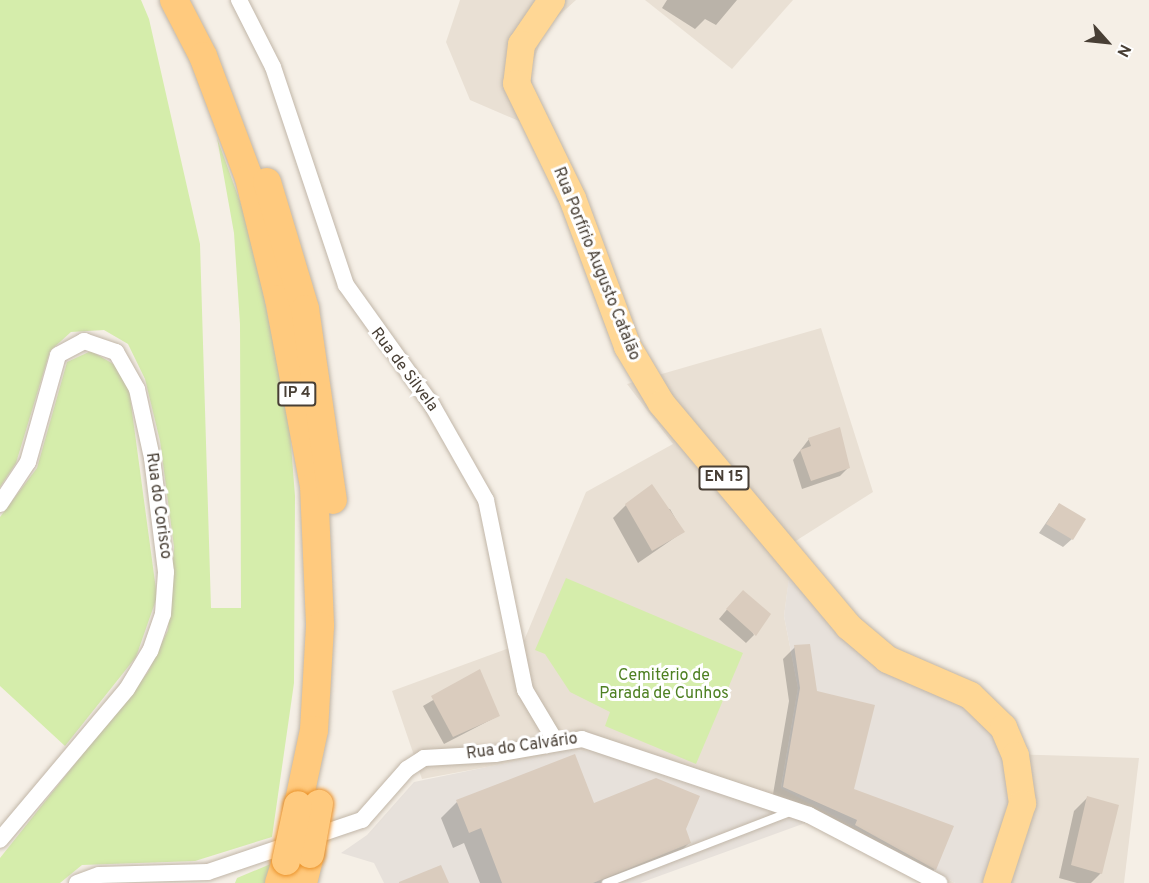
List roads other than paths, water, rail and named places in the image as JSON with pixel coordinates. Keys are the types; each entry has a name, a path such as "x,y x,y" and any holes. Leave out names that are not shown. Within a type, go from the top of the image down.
{"highway":[{"name":"IP 4","path":"174,0 203,56 249,178 279,299 314,486 320,626 308,805"},
{"name":"IP 4","path":"192,0 218,49 291,251 323,410 334,516 336,626 308,805 295,870"}],"main road":[{"name":"Rua Porfírio Augusto Catalão","path":"550,0 521,44 516,83 572,198 627,346 661,403 848,626 887,659 970,695 1003,728 1015,755 1022,802 996,883"}],"street":[{"name":"Rua de Silvela","path":"239,0 273,67 346,285 432,405 486,500 525,690 556,742"},
{"name":"Rua do Corisco","path":"0,504 28,462 58,355 84,341 116,352 137,389 152,458 166,572 163,614 150,651 127,689 0,840"},
{"name":"Rua do Calvário","path":"77,883 99,875 216,870 362,820 407,769 424,758 556,742 596,741 795,810 939,883"}],"lane":[{"path":"606,883 795,810"}],"park label":[{"name":"Cemitério de Parada de Cunhos","path":"664,685"}]}
